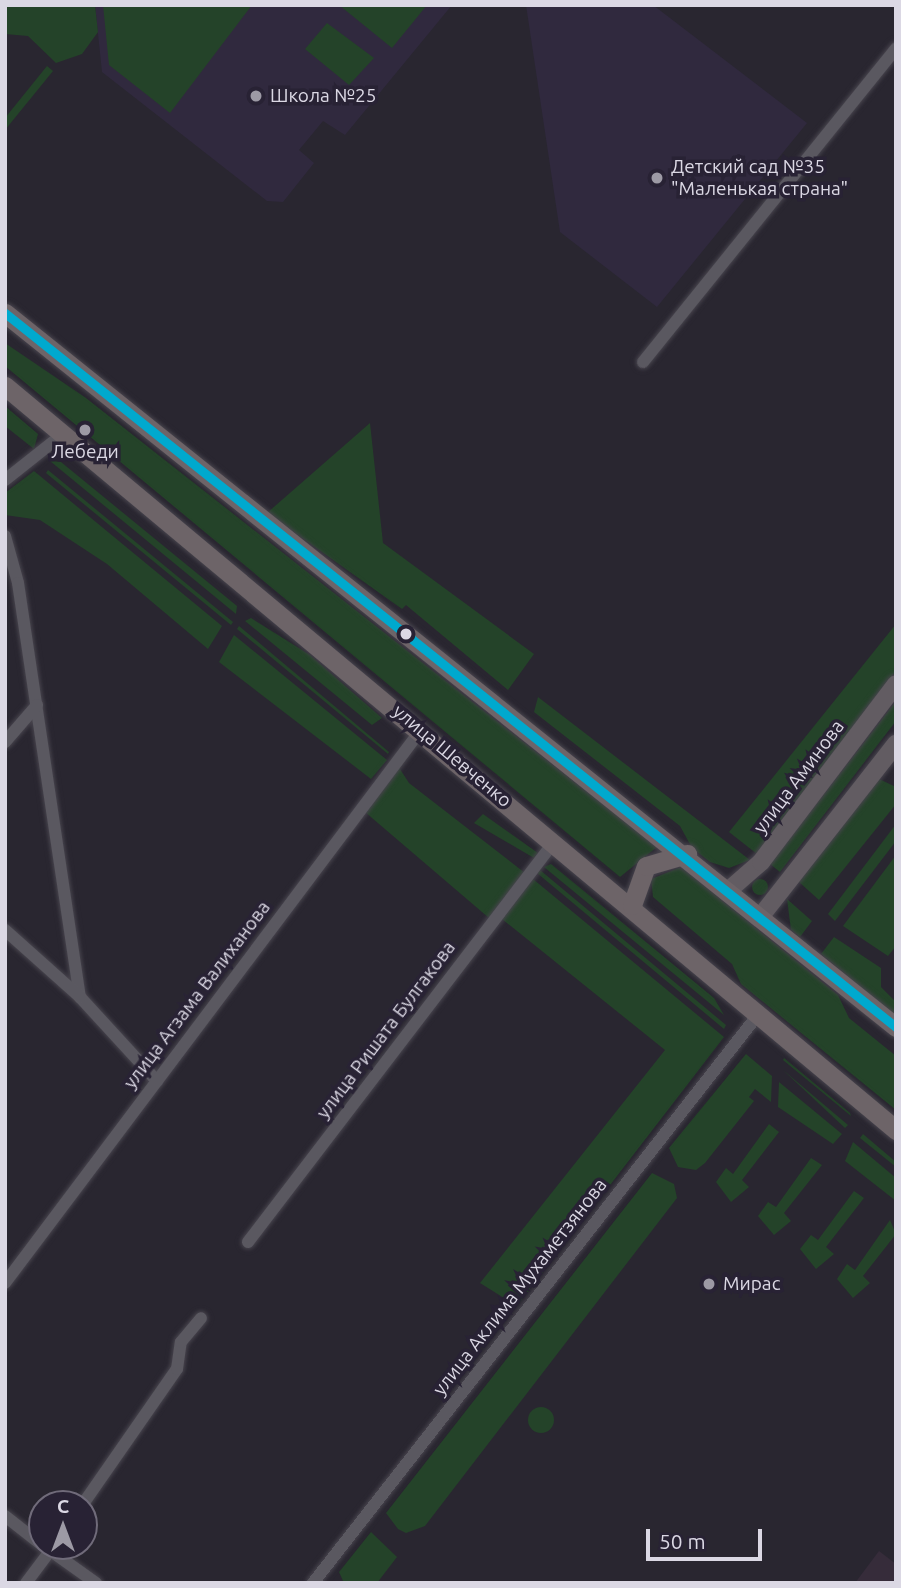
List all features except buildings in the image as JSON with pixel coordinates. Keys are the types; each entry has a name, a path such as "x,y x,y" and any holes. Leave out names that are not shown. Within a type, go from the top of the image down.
{"main road":[{"path":"5,313 13,324 512,724 687,854 896,1027"},
{"name":"улица Шевченко","path":"5,386 632,905 757,1016 896,1130"},
{"path":"632,905 646,866 687,854"}],"street":[{"path":"643,362 896,48"},
{"path":"5,480 63,434"},
{"path":"5,536 37,705 80,997"},
{"name":"улица Аминова","path":"729,890 761,862 896,684"},
{"path":"5,742 37,705"},
{"name":"улица Агзама Валиханова","path":"5,1283 421,730"},
{"path":"761,916 896,744"},
{"name":"улица Ришата Булгакова","path":"248,1242 554,842"},
{"path":"5,930 80,997 157,1081"},
{"name":"улица Аклима Мухаметзянова","path":"313,1583 757,1016"},
{"path":"93,1490 177,1369 181,1342 201,1318"},
{"path":"5,1516 28,1533"},
{"path":"26,1583 39,1560"},
{"path":"65,1560 96,1583"}],"shaded area":[{"name":"Школа №25","path":"95,5 452,5 345,135 323,121 299,150 314,163 283,202 267,201 102,72"},
{"name":"Детский сад №35 \"Маленькая страна\"","path":"526,5 653,5 807,123 657,307 560,232"},
{"path":"879,1551 896,1564 896,1583 855,1583"}],"green space":[{"path":"5,5 95,5 98,32 82,54 56,63 28,36 5,34"},
{"path":"103,5 252,5 170,113 109,65"},
{"path":"339,5 427,5 392,48"},
{"path":"327,23 374,58 349,85 305,49"},
{"path":"47,66 53,71 5,130 5,118"},
{"path":"5,343 86,398 657,847 620,877 5,366"},
{"path":"5,406 38,434 34,449 5,426"},
{"path":"370,423 383,543 534,654 508,690 406,605 402,609 267,513"},
{"path":"50,461 61,462 237,606 236,614"},
{"path":"48,470 233,622 231,625 46,473"},
{"path":"34,471 222,626 208,649 107,564 40,520 5,515 5,493"},
{"path":"251,618 310,655 382,718 372,725 245,621"},
{"path":"896,624 896,671 757,854 729,832"},
{"path":"239,626 389,752 388,754 237,629"},
{"path":"234,635 387,760 371,779 219,662"},
{"path":"538,697 750,860 729,868 710,862 692,848 680,826 534,712"},
{"path":"896,701 896,721 780,872 770,864"},
{"path":"398,766 409,783 525,873 489,918 365,812"},
{"path":"879,779 896,787 896,804 819,900 799,882"},
{"path":"483,814 538,853 534,858 474,823"},
{"path":"896,824 896,841 835,921 828,914"},
{"path":"896,855 896,946 888,956 843,926"},
{"path":"551,864 714,998 724,1015 544,867"},
{"path":"681,867 838,995 849,1018 896,1056 896,1110 741,984 732,964 653,897 651,879"},
{"path":"540,870 726,1025 724,1029 537,873"},
{"path":"533,879 724,1037 517,1306 480,1283 665,1050 502,919"},
{"path":"757,879 763,879 768,887 766,893 757,895 752,890 752,884"},
{"path":"787,899 812,921 800,937 791,930"},
{"path":"834,937 881,968 881,987 896,1002 896,1016 821,954"},
{"path":"746,1054 772,1076 771,1102 755,1089 749,1097 754,1101 705,1163 696,1170 678,1167 669,1148"},
{"path":"784,1058 850,1113 851,1116 783,1060"},
{"path":"783,1070 848,1125 845,1128"},
{"path":"779,1082 842,1134 833,1144 778,1107"},
{"path":"769,1124 779,1132 742,1180 749,1187 731,1202 716,1182 726,1168 733,1174"},
{"path":"863,1134 896,1162 896,1167 860,1138"},
{"path":"853,1142 896,1178 896,1201 845,1161"},
{"path":"811,1158 822,1165 784,1213 791,1221 774,1235 758,1216 768,1202 776,1207"},
{"path":"652,1173 674,1184 677,1198 425,1526 406,1533 398,1529 386,1513"},
{"path":"854,1191 864,1198 826,1247 834,1254 816,1269 800,1249 811,1235 818,1240"},
{"path":"890,1220 896,1234 863,1276 870,1283 853,1298 837,1279 847,1264 855,1270"},
{"path":"541,1407 550,1411 554,1420 550,1429 541,1433 532,1429 528,1420 532,1411"},
{"path":"371,1532 397,1557 377,1583 344,1583 339,1572"}],"transit line":[{"path":"5,313 896,1027"}],"place":[{"name":"Школа №25","path":"256,96"},
{"name":"Детский сад №35 \"Маленькая страна\"","path":"657,178"},
{"name":"Лебеди","path":"85,430"},
{"name":"Мирас","path":"709,1284"}]}
